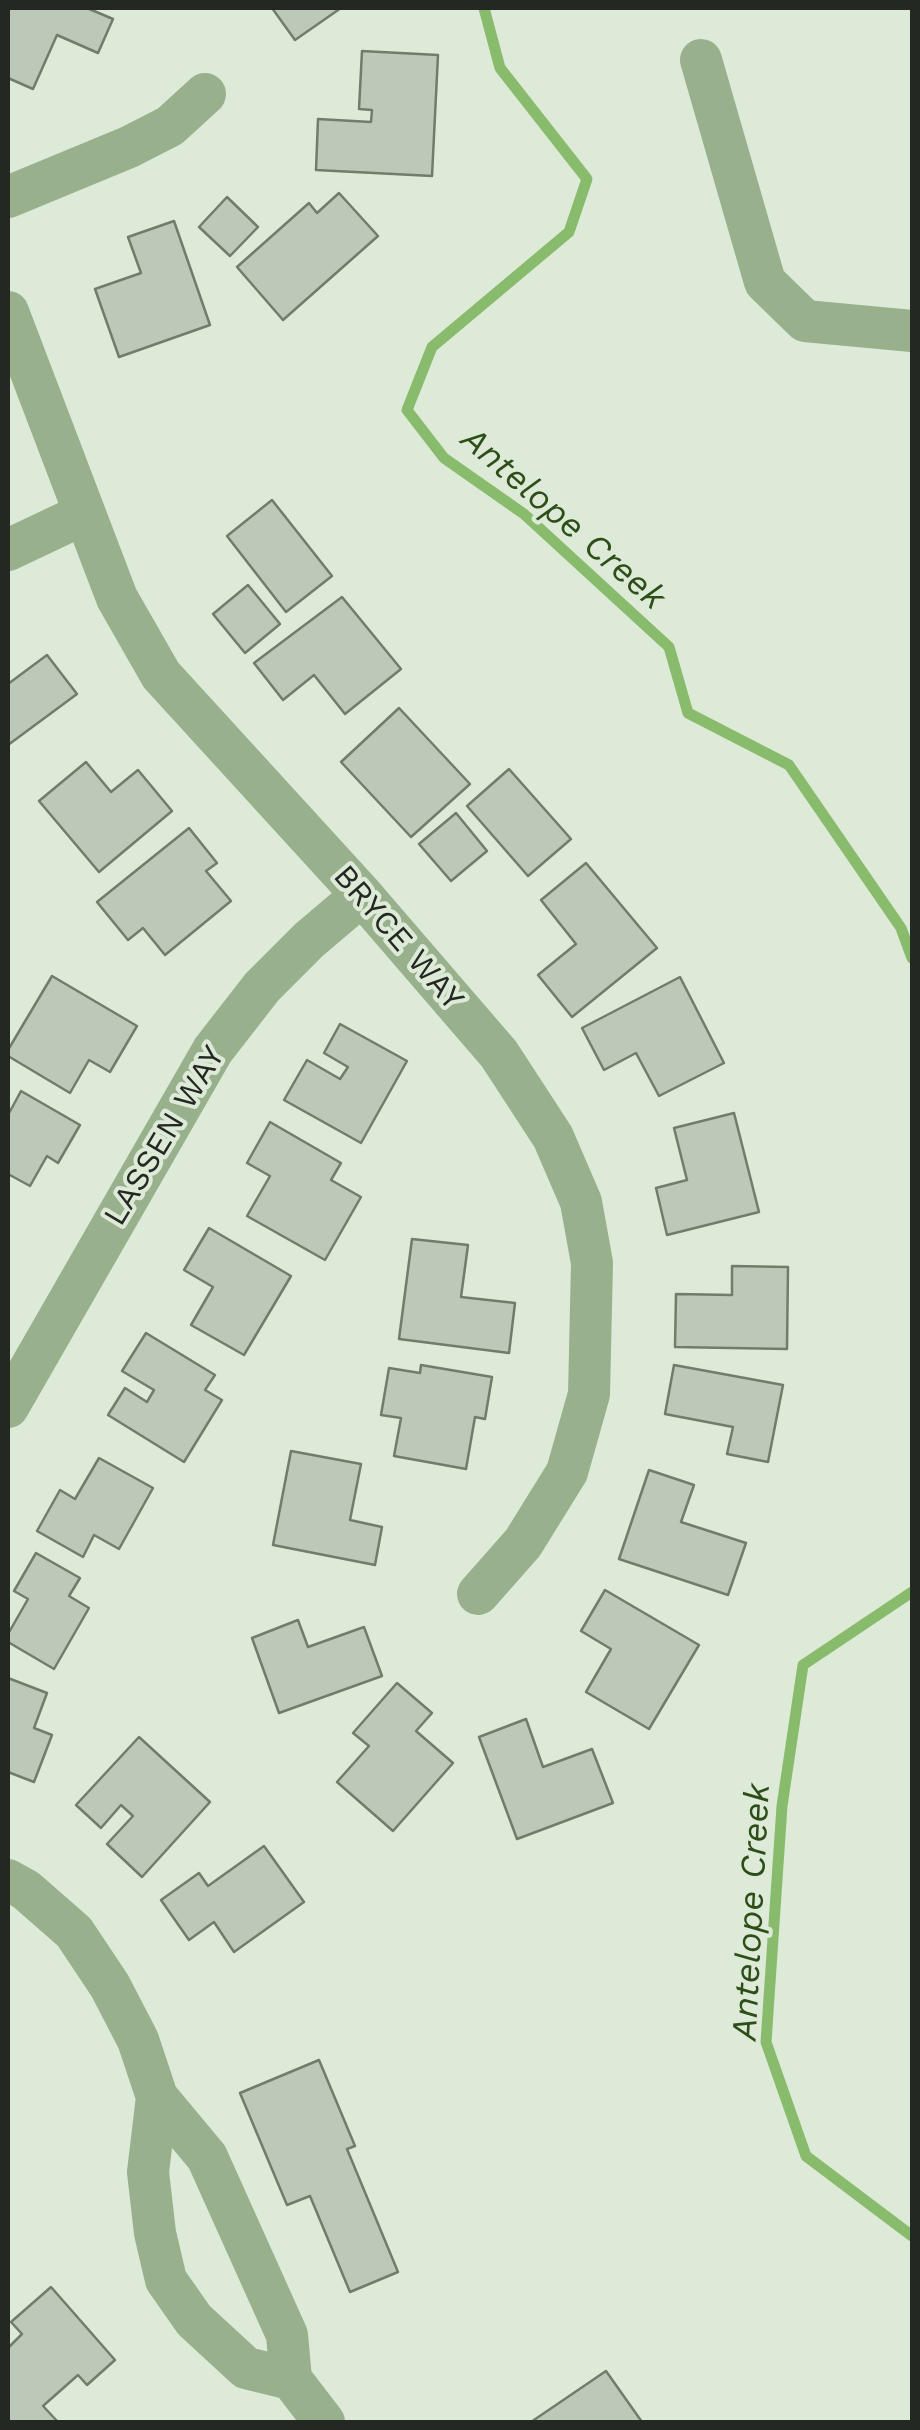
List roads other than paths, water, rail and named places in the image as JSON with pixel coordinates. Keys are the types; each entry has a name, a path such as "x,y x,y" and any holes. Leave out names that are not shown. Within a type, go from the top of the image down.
{"street":[{"path":"700,60 765,282 805,321 912,331"},
{"path":"8,197 170,126 205,94"},
{"name":"BRYCE WAY","path":"8,312 117,598 161,675 499,1054 553,1137 581,1202 592,1263 589,1394 567,1472 523,1543 478,1594"},
{"path":"8,550 84,514"},
{"name":"LASSEN WAY","path":"8,1407 213,1050 262,987 309,940 362,896"},
{"path":"8,1880 26,1890 74,1932 110,1986 138,2040 157,2097 207,2157 287,2335 291,2379 324,2422"},
{"path":"157,2097 148,2172 155,2233 166,2280 194,2320 246,2368 291,2379"}],"waterway":[{"name":"Antelope Creek","path":"484,8 500,68 587,179 569,232 432,347 407,410 444,458 524,514 669,647 688,713 789,765 901,928 912,958"},
{"name":"Antelope Creek","path":"912,1592 803,1665 782,1806 766,2042 806,2156 912,2236"}]}
